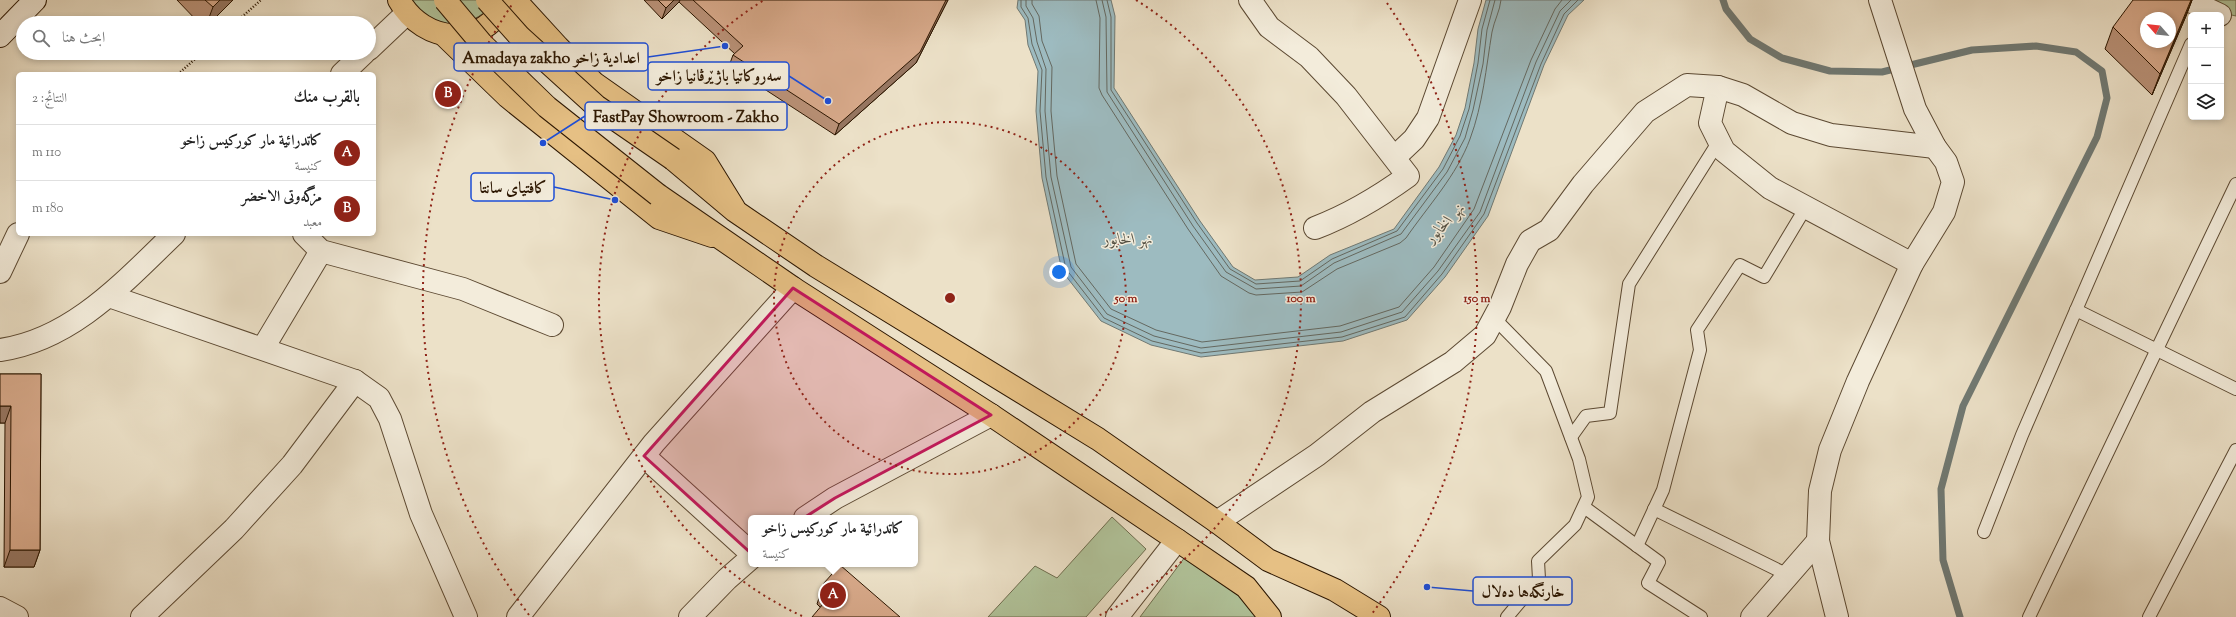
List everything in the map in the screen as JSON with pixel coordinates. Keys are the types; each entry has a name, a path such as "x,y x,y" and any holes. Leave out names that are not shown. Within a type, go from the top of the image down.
{"main road":[{"path":"445,0 482,44 547,107 658,195 793,288 991,415 1177,540 1288,617"},
{"path":"487,0 520,37 596,106 673,159 735,211 816,266 1098,439 1349,617"},
{"path":"403,6 417,23 430,31 444,35 459,35 473,32 496,18 507,0"},
{"path":"515,0 558,47 594,82 706,161 735,211"},
{"path":"444,35 508,97 659,218 723,239"},
{"path":"508,97 508,76 519,58 537,47 558,47"},
{"path":"1268,560 1335,590 1379,617"},
{"path":"1246,587 1270,617"}],"street":[{"path":"19,16 35,0"},
{"path":"1395,157 1414,138 1428,118 1470,0"},
{"path":"1837,617 1818,541 1820,491 1830,450 1858,381 1912,264 1944,212 1953,182 1946,162 1935,147 1914,109 1880,0"},
{"path":"1251,1 1269,27 1309,57 1346,96 1395,157 1408,176 1378,198 1335,221 1315,228"},
{"path":"376,40 403,6"},
{"path":"2208,11 2236,21"},
{"path":"0,36 16,20"},
{"path":"344,72 357,60"},
{"path":"1217,522 1317,455 1372,412 1453,362 1485,335 1494,318 1517,264 1530,241 1549,230 1583,184 1645,112 1687,85 1718,87 1743,95 1792,123 1831,135 1935,147"},
{"path":"1718,87 1710,123 1724,151 1770,188 1912,264"},
{"path":"0,272 17,236"},
{"path":"0,350 21,347 54,334 109,296 172,236"},
{"path":"306,236 321,250 463,289 552,325"},
{"path":"263,348 321,250"},
{"path":"518,617 644,456 693,398 793,288"},
{"path":"109,296 355,381 379,398 390,419 421,514 466,617"},
{"path":"142,617 234,529 292,465 355,381"},
{"path":"810,515 836,498 991,415"},
{"path":"644,456 748,549"},
{"path":"1117,617 1177,540"},
{"path":"1752,617 1818,541"},
{"path":"690,617 726,579 748,561"},
{"path":"0,608 17,617"}],"lane":[{"path":"1984,532 2022,435 2189,48"},
{"path":"1571,437 1586,416 1610,413 1629,284 1719,141"},
{"path":"2029,617 2236,184"},
{"path":"1637,546 1663,490 1700,350 1698,330 1740,265 1764,277 1806,207"},
{"path":"2076,310 2236,389"},
{"path":"1494,318 1546,371 1579,459 1588,497 1575,525 1538,561 1539,579 1507,617"},
{"path":"2149,617 2236,450"},
{"path":"1584,507 1659,562 1648,583 1701,617"},
{"path":"1654,509 1788,575"}],"path":[{"path":"243,16 260,0"},
{"path":"180,72 194,60"}],"highlighted area":[{"path":"793,288 991,415 835,498 777,535 754,556 644,456"}],"green space":[{"path":"409,0 494,0 483,14 475,19 456,24 447,24 438,23 427,17"},
{"path":"2199,0 2236,0 2236,16 2219,12"},
{"path":"1112,517 1146,549 1086,617 988,617 1035,566 1057,578"},
{"path":"1188,553 1242,593 1262,617 1140,617"}],"water":[{"name":"نهر الخابور","path":"1018,0 1111,0 1115,16 1114,88 1200,221 1233,267 1255,280 1298,277 1330,255 1394,229 1439,167 1456,135 1465,108 1474,63 1478,29 1486,0 1584,0 1568,15 1544,65 1488,216 1445,277 1407,320 1343,341 1201,357 1151,345 1101,321 1062,271 1042,178 1036,111 1038,71 1028,45 1025,20 1017,8"}],"building":[{"path":"205,0 220,0 213,7"},
{"path":"658,0 674,0 666,8"},
{"path":"693,0 946,0 920,52 839,124 733,55 743,46"},
{"path":"2133,0 2191,0 2176,36 2176,12 2140,12 2140,48 2171,48 2160,74 2113,27"},
{"path":"0,374 41,374 40,550 10,550 11,406 0,406"},
{"path":"838,567 842,567 900,617 812,617 834,591 824,583"}],"waterway":[{"path":"1723,0 1726,9 1750,39 1782,58 1830,71 1882,72 1972,50 2036,46 2076,52 2102,71 2107,98 2097,137 1963,406 1941,489 1943,560 1960,617"}],"place":[{"name":"Amadaya zakho اعدادية زاخو","path":"725,46"},
{"name":"مزگەوتی الاخضر","path":"448,94"},
{"name":"سه‌روكاتيا باژێرڤانيا زاخو","path":"828,101"},
{"name":"FastPay Showroom - Zakho","path":"543,143"},
{"name":"کافتیای سانتا","path":"615,200"},
{"name":"خارنگەها دەلال","path":"1427,587"},
{"name":"كاتدرائية مار كوركيس زاخو","path":"833,595"}]}
